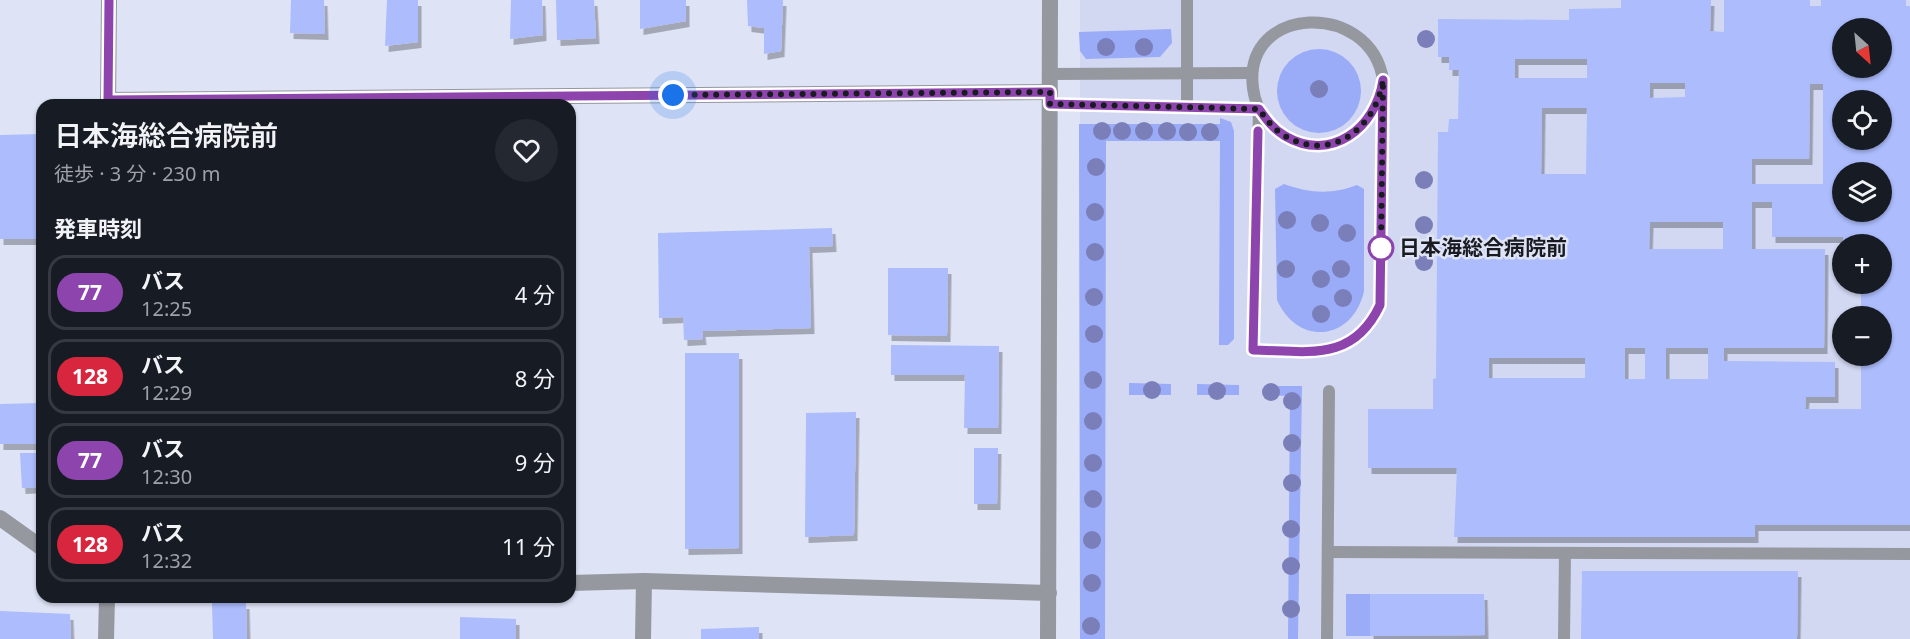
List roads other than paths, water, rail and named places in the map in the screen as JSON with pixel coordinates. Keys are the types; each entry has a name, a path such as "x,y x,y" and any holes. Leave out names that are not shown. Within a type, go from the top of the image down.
{"street":[{"path":"108,99 109,0"},
{"path":"1048,639 1050,0"},
{"path":"576,100 1050,98"},
{"path":"0,518 36,544"},
{"path":"576,583 644,581 1048,594"},
{"path":"643,639 644,581"},
{"path":"106,639 107,603"}],"lane":[{"path":"1187,0 1187,107"},
{"path":"1259,109 1253,350 1317,352 1339,348 1356,339 1372,323 1380,305 1383,80 1381,63 1375,47 1364,33 1335,16 1318,14 1285,23 1272,33 1261,47 1252,73 1254,96 1259,109 1271,126 1285,136 1309,144 1334,143 1364,126 1378,105 1383,80"},
{"path":"1050,74 1252,73"},
{"path":"1050,98 1259,109"},
{"path":"1328,639 1329,391"},
{"path":"1328,552 1910,554"},
{"path":"1564,639 1565,553"}],"place":[{"name":"日本海総合病院前","path":"1381,248"}]}
